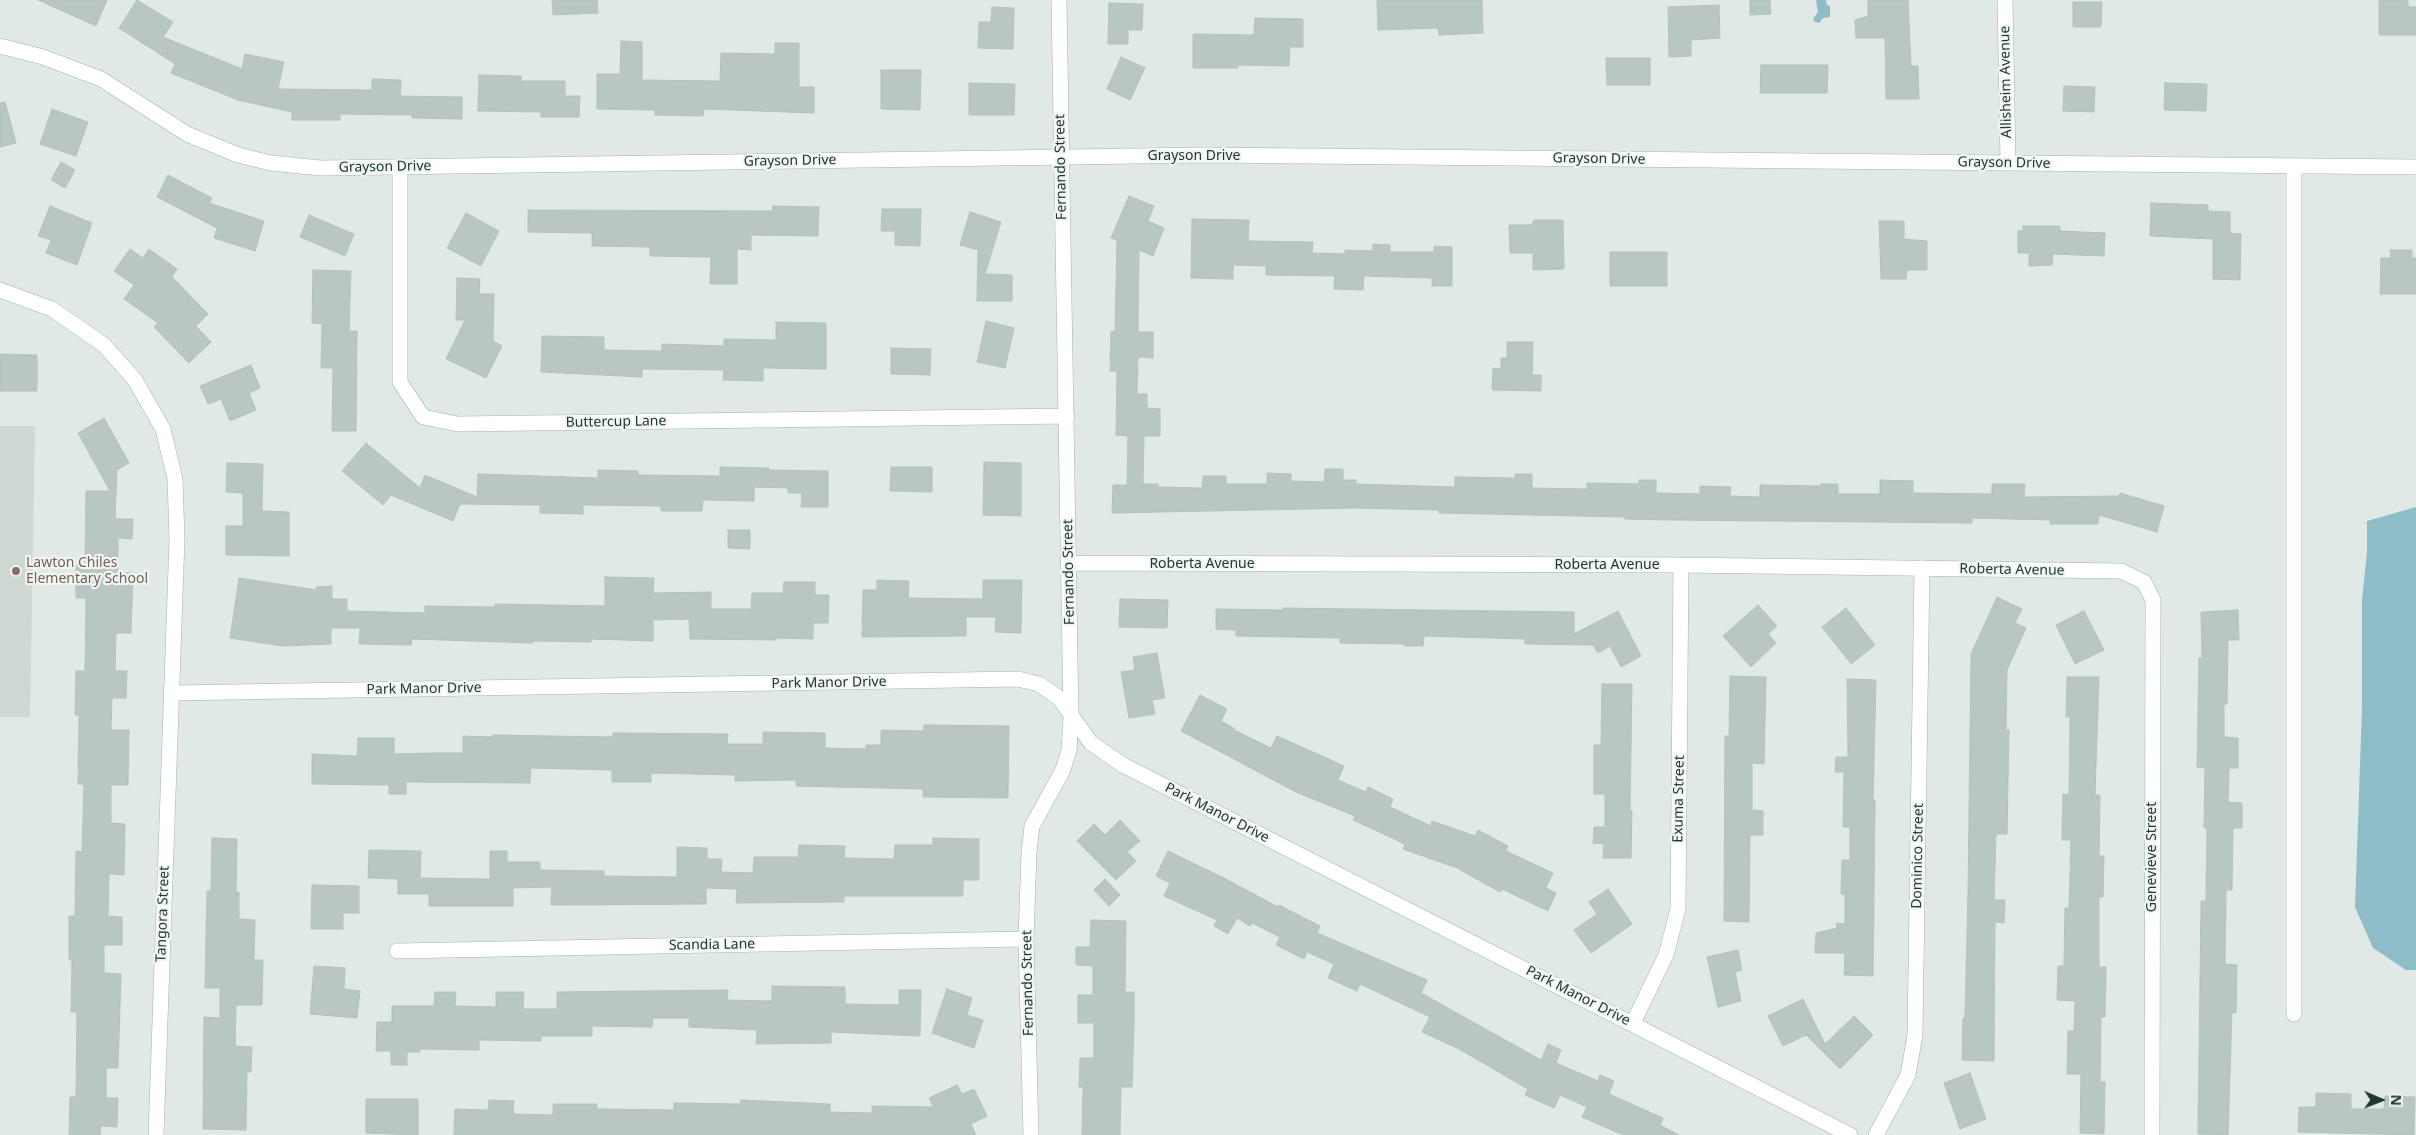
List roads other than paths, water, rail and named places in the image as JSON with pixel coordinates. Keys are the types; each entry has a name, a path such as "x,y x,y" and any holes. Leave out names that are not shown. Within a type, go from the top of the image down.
{"street":[{"name":"Fernando Street","path":"1031,1135 1026,939 1029,852 1032,826 1062,772 1068,751 1071,717 1059,0"},
{"name":"Allisheim Avenue","path":"2006,0 2008,163"},
{"name":"Grayson Drive","path":"0,46 43,57 101,79 187,134 238,155 271,163 320,168 1204,155 2416,167"},
{"path":"2294,166 2294,1014"},
{"name":"Buttercup Lane","path":"400,167 400,382 423,418 458,424 1067,416"},
{"path":"0,290 52,309 104,345 136,380 163,429 175,480 178,539 171,693"},
{"name":"Roberta Avenue","path":"1068,563 1681,565 2121,571 2144,582"},
{"name":"Exuma Street","path":"1633,1024 1666,955 1678,909 1681,565"},
{"name":"Dominico Street","path":"1876,1135 1908,1075 1915,1035 1922,568"},
{"name":"Genevieve Street","path":"2144,582 2153,600 2152,1135"},
{"name":"Park Manor Drive","path":"171,693 1018,680 1039,684 1059,698 1091,744 1124,766 1850,1135"},
{"name":"Tangora Street","path":"156,1135 171,693"},
{"name":"Scandia Lane","path":"397,951 1026,939"}],"water":[{"path":"1816,0 1826,0 1827,5 1830,6 1830,17 1823,18 1819,23 1813,19 1818,12"},
{"path":"2416,507 2416,970 2406,970 2373,948 2355,907 2362,708 2362,600 2367,552 2367,521"}],"place":[{"name":"Lawton Chiles Elementary School","path":"16,571"}]}
